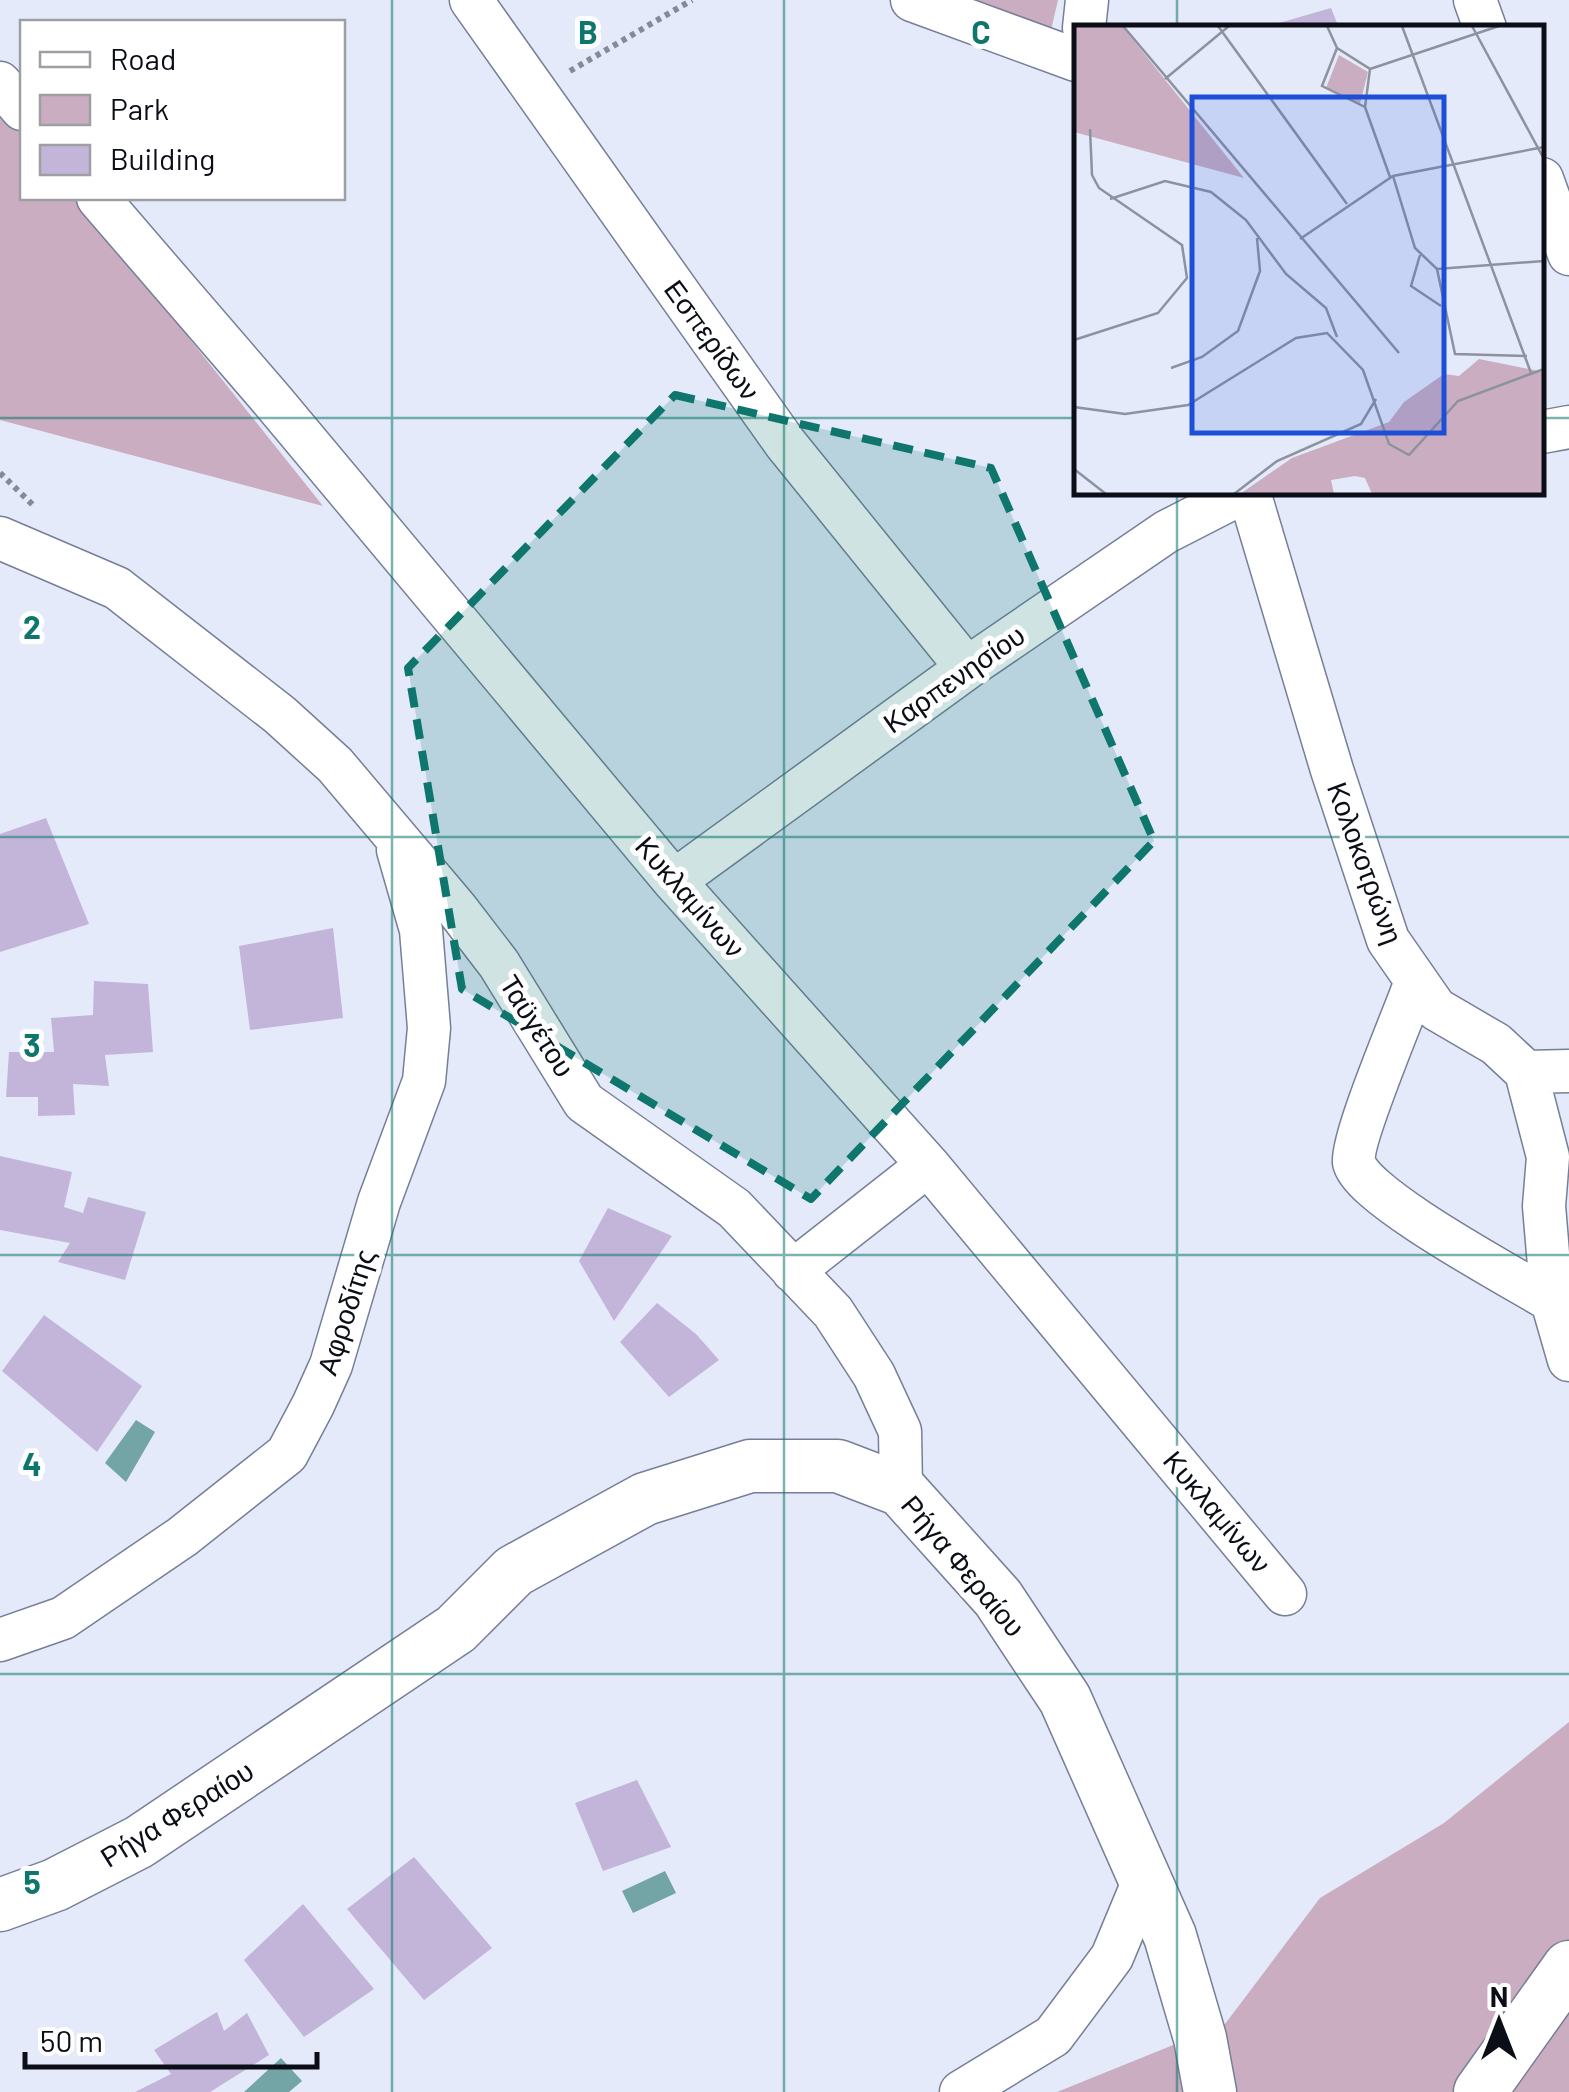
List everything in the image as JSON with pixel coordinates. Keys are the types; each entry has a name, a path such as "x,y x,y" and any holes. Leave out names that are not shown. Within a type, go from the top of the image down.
{"street":[{"name":"Εσπερίδων","path":"471,0 785,442 967,668"},
{"path":"912,0 1074,59"},
{"path":"1084,25 1088,0"},
{"path":"1475,0 1485,25"},
{"path":"0,83 20,107"},
{"path":"1544,185 1569,254"},
{"name":"Κυκλαμίνων","path":"100,200 674,881 928,1165 1285,1594"},
{"path":"1544,432 1569,426"},
{"name":"Καρπενησίου","path":"674,881 967,668 1166,532 1238,495"},
{"name":"Κολοκοτρώνη","path":"1240,495 1388,940 1436,1009 1496,1044 1526,1072"},
{"name":"Ταϋγέτου","path":"0,538 117,588 335,764 500,964 584,1102 734,1208 833,1312 874,1375 900,1431 901,1490"},
{"name":"Αφροδίτης","path":"0,1640 63,1618 182,1537 287,1454 313,1405 331,1366 380,1202 424,1081 429,1028 422,930 392,830"},
{"path":"1416,981 1364,1118 1354,1159 1360,1178 1421,1223 1552,1300"},
{"path":"1569,1071 1526,1072 1548,1156 1544,1206 1552,1300 1569,1360"},
{"path":"793,1272 928,1165"},
{"name":"Ρήγα Φεραίου","path":"0,1905 55,1885 139,1842 456,1629 514,1570 645,1498 750,1466 838,1466 901,1490 998,1598 1065,1699 1170,1936 1200,2038 1210,2092"},
{"path":"961,2092 1053,2036 1112,1957 1144,1880"},
{"path":"1480,2092 1569,1967"}],"path":[{"path":"534,92 692,0"}],"highlighted area":[{"path":"675,395 991,468 1154,841 811,1199 462,989 408,668"}],"green space":[{"path":"955,0 1058,0 1048,43"},
{"path":"0,100 20,125 20,200 79,200 323,506 0,420"},
{"path":"1569,1722 1569,2092 1057,2092 1225,2024 1320,1898 1444,1823"}],"shaded area":[{"path":"136,1420 155,1432 126,1482 105,1463"},
{"path":"665,1871 676,1893 633,1913 622,1891"},
{"path":"281,2058 302,2081 289,2092 244,2092"}],"building":[{"path":"1331,8 1338,25 1279,25"},
{"path":"46,818 89,924 0,952 0,834"},
{"path":"333,928 343,1018 250,1030 239,946"},
{"path":"94,981 148,984 153,1052 105,1055 109,1086 73,1084 75,1115 38,1116 38,1097 6,1097 9,1052 54,1052 51,1018 93,1015"},
{"path":"0,1156 72,1172 64,1207 83,1213 88,1197 146,1212 125,1280 58,1262 70,1243 0,1230"},
{"path":"608,1208 672,1236 614,1321 579,1261"},
{"path":"657,1303 696,1334 719,1360 669,1397 620,1342"},
{"path":"44,1315 142,1386 97,1452 2,1371"},
{"path":"637,1780 671,1847 603,1871 575,1803"},
{"path":"414,1857 492,1948 424,2000 347,1909"},
{"path":"303,1904 374,1989 304,2037 244,1960"},
{"path":"217,2012 224,2031 247,2013 269,2055 210,2092 135,2092 171,2074 154,2050"}]}
